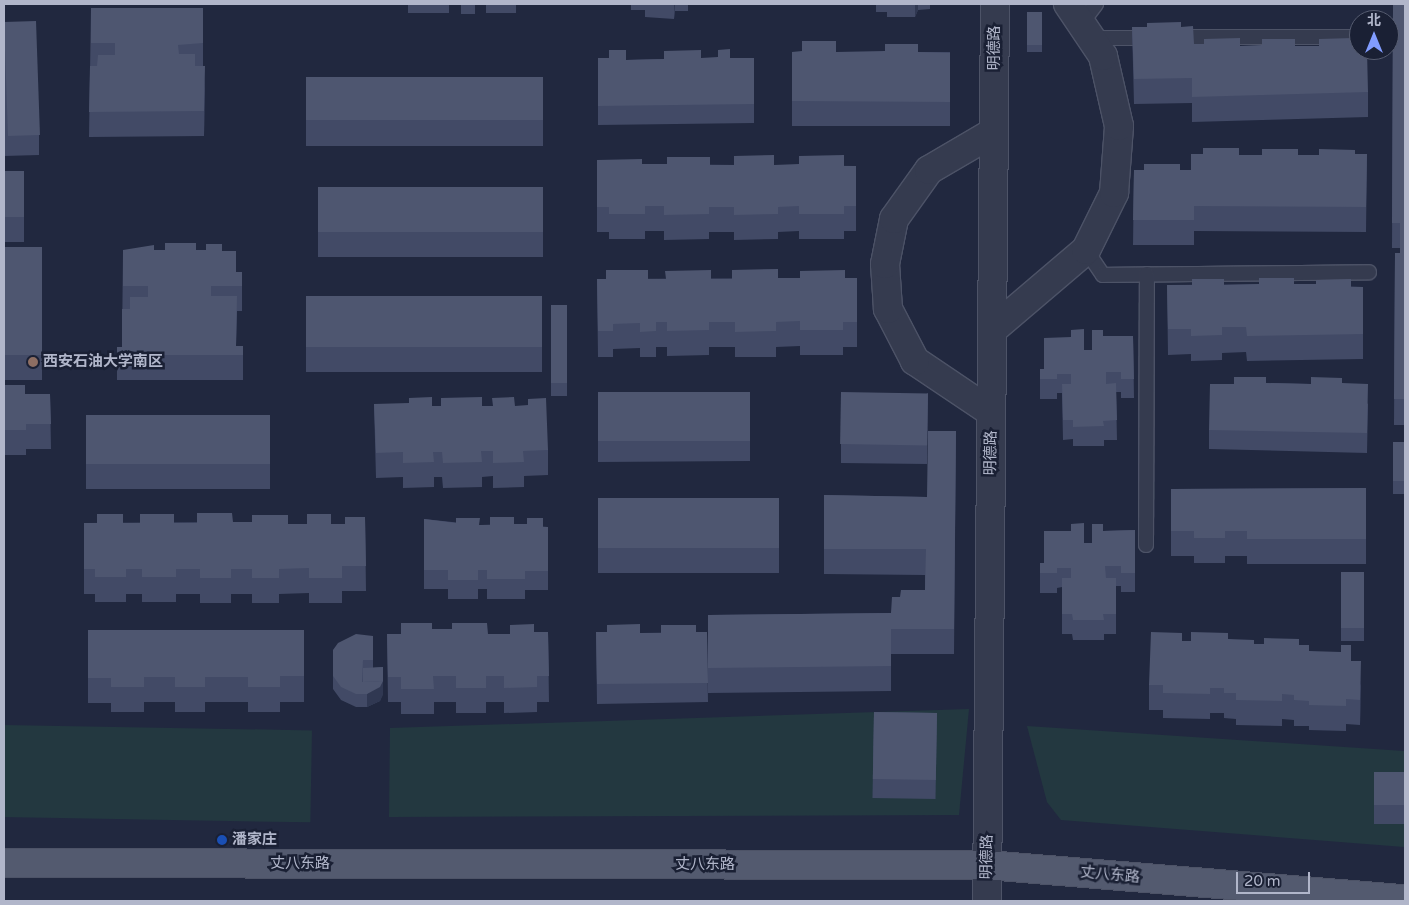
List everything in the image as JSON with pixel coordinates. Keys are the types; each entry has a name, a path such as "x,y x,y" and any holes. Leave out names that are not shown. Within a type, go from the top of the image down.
{"main road":[{"name":"丈八东路","path":"4,863 987,865 1405,899"}],"street":[{"name":"明德路","path":"986,901 995,4"},
{"path":"992,330 1086,250 1114,193 1119,126 1103,56 1084,17"},
{"path":"991,412 914,361 888,309 885,264 894,219 929,170 994,132"}],"lane":[{"path":"1084,17 1349,36"},
{"path":"1086,250 1103,275 1369,272"},
{"path":"1146,545 1147,274"}],"shaded area":[{"path":"969,709 959,815 389,817 390,728"},
{"path":"4,725 312,730 310,822 4,817"},
{"path":"1027,726 1404,751 1404,847 1061,820 1047,802"}],"building":[{"path":"1393,5 1405,5 1405,399 1394,399 1395,253 1400,253 1400,223 1392,223 1393,60 1399,60 1399,10 1393,10"},
{"path":"91,8 203,8 203,43 178,45 179,54 195,54 195,66 205,66 204,111 89,112 90,66 97,66 98,55 115,55 115,43 91,43"},
{"path":"1027,12 1042,12 1042,45 1027,45"},
{"path":"36,21 40,135 8,136 4,22"},
{"path":"1181,22 1181,27 1193,26 1194,44 1204,44 1204,39 1240,38 1240,46 1262,45 1262,39 1295,39 1295,46 1319,46 1319,39 1349,38 1349,60 1367,60 1368,92 1192,97 1192,78 1134,79 1132,27 1147,27 1147,23"},
{"path":"802,41 836,41 836,52 885,51 885,44 918,44 918,52 950,53 950,102 792,101 792,52 802,51"},
{"path":"730,49 730,58 754,58 754,104 598,106 598,58 609,58 609,50 626,50 626,60 664,59 664,51 701,50 701,58 718,57 718,50"},
{"path":"306,77 543,77 543,120 306,120"},
{"path":"1203,148 1239,148 1239,155 1262,155 1262,149 1298,149 1298,155 1319,155 1319,149 1355,150 1355,154 1367,154 1366,207 1194,206 1194,220 1133,220 1134,170 1144,170 1144,164 1180,164 1180,170 1191,170 1191,154 1203,154"},
{"path":"774,155 774,165 799,164 799,156 844,155 844,166 856,166 856,206 844,206 844,214 799,214 799,206 778,207 778,214 734,215 734,207 709,207 709,214 664,215 664,206 645,206 645,214 609,214 609,207 597,207 597,160 642,159 642,164 667,164 667,157 710,157 710,165 734,165 734,156"},
{"path":"4,171 24,171 24,217 4,217"},
{"path":"318,187 543,187 543,232 318,232"},
{"path":"165,243 196,243 196,250 206,250 206,244 222,244 222,251 236,251 236,272 242,272 242,286 211,286 211,296 237,296 236,346 243,346 243,355 117,355 117,347 122,347 122,309 130,309 130,297 148,297 148,286 123,286 123,250 154,245 154,250 165,250"},
{"path":"4,247 42,247 42,355 4,355"},
{"path":"778,269 778,278 800,278 800,271 845,270 845,278 857,278 857,322 843,322 843,330 800,330 800,321 776,322 776,331 735,332 735,322 709,322 709,330 667,331 667,322 656,322 656,331 640,332 640,323 613,324 613,331 598,331 597,279 606,279 606,270 648,270 648,279 666,279 665,271 711,270 711,279 732,279 732,270"},
{"path":"1259,278 1294,278 1294,284 1316,284 1316,280 1351,279 1351,287 1363,287 1363,334 1247,336 1246,327 1222,327 1222,335 1191,336 1191,329 1168,329 1167,285 1192,285 1192,279 1224,279 1224,285 1259,284"},
{"path":"306,296 542,296 542,347 306,347"},
{"path":"551,305 567,305 567,383 551,383"},
{"path":"1084,329 1084,350 1092,350 1092,330 1103,330 1103,336 1133,336 1134,379 1121,379 1121,372 1106,372 1106,384 1116,383 1117,420 1103,421 1104,426 1073,427 1073,420 1063,420 1062,384 1071,384 1071,374 1057,374 1057,379 1040,379 1040,369 1044,369 1044,338 1071,337 1071,330"},
{"path":"1234,377 1266,377 1266,383 1311,384 1311,377 1342,378 1342,383 1368,384 1367,433 1209,430 1210,384 1234,384"},
{"path":"4,385 25,385 25,394 50,394 51,424 26,424 26,430 4,430"},
{"path":"598,392 750,392 750,441 598,441"},
{"path":"841,392 928,394 927,446 840,444"},
{"path":"432,397 432,406 441,406 441,398 482,397 482,406 493,406 492,398 514,397 515,406 528,405 528,399 546,398 548,450 523,451 524,462 493,463 493,451 481,451 482,462 443,463 442,452 433,452 434,462 403,463 403,452 376,453 374,404 409,403 409,398"},
{"path":"86,415 270,415 270,464 86,464"},
{"path":"928,431 956,431 954,629 891,629 891,666 708,668 708,615 891,613 892,597 900,597 901,590 925,590 926,549 824,549 824,495 927,497"},
{"path":"1393,442 1405,442 1405,481 1393,481"},
{"path":"1366,488 1366,539 1247,539 1247,531 1225,531 1225,538 1194,538 1194,531 1171,531 1171,489"},
{"path":"598,498 779,498 779,548 598,548"},
{"path":"197,513 232,513 233,522 252,522 252,515 288,515 288,524 307,524 307,514 331,514 331,524 345,524 345,517 365,517 366,566 342,566 342,578 309,578 309,568 279,569 279,578 252,578 252,569 231,569 231,578 200,578 200,569 176,569 176,577 142,577 142,569 126,569 126,577 95,577 95,569 84,569 84,523 97,523 97,514 123,514 123,523 140,523 140,514 174,514 174,523 197,523"},
{"path":"490,517 514,517 514,524 527,524 527,518 543,518 543,527 548,527 548,571 525,571 525,579 487,579 487,570 478,570 478,580 448,580 448,570 424,570 424,519 456,523 456,518 480,518 479,525 490,525"},
{"path":"1084,523 1084,543 1092,543 1092,524 1103,524 1103,531 1135,530 1135,573 1121,573 1121,566 1105,566 1106,578 1116,578 1116,614 1103,614 1104,620 1073,620 1072,614 1062,614 1062,578 1071,578 1071,568 1057,568 1057,573 1040,573 1040,563 1044,563 1044,531 1071,531 1071,524"},
{"path":"1341,572 1364,572 1364,628 1341,628"},
{"path":"401,623 432,623 432,629 452,629 452,623 487,623 488,634 510,634 510,625 534,624 534,632 548,632 549,676 537,676 537,687 504,688 504,676 486,676 486,688 456,688 456,676 433,676 434,689 401,689 401,677 388,677 387,634 401,634"},
{"path":"640,624 640,633 661,633 661,625 696,625 696,632 707,632 708,683 597,684 596,632 607,632 607,625"},
{"path":"88,630 304,630 304,676 280,676 280,687 248,687 248,677 205,677 205,687 175,687 175,677 144,677 144,687 111,687 111,678 88,678"},
{"path":"1151,632 1182,633 1182,641 1191,641 1191,632 1228,633 1228,639 1254,640 1254,644 1264,644 1264,638 1299,639 1299,645 1309,645 1309,651 1341,652 1341,645 1351,645 1351,661 1361,661 1360,700 1346,699 1346,706 1309,705 1309,701 1294,700 1294,695 1282,694 1282,701 1236,700 1236,693 1224,693 1224,688 1210,688 1210,694 1163,693 1163,685 1149,685"},
{"path":"356,634 373,636 373,660 363,660 362,682 383,681 380,687 367,694 356,694 341,687 333,676 333,650 338,643"},
{"path":"383,667 383,681 363,682 363,668"},
{"path":"874,712 937,713 936,780 873,779"},
{"path":"1374,772 1405,772 1405,805 1374,805"}],"place":[{"name":"西安石油大学南区","path":"33,362"},
{"name":"潘家庄","path":"222,840"}]}
